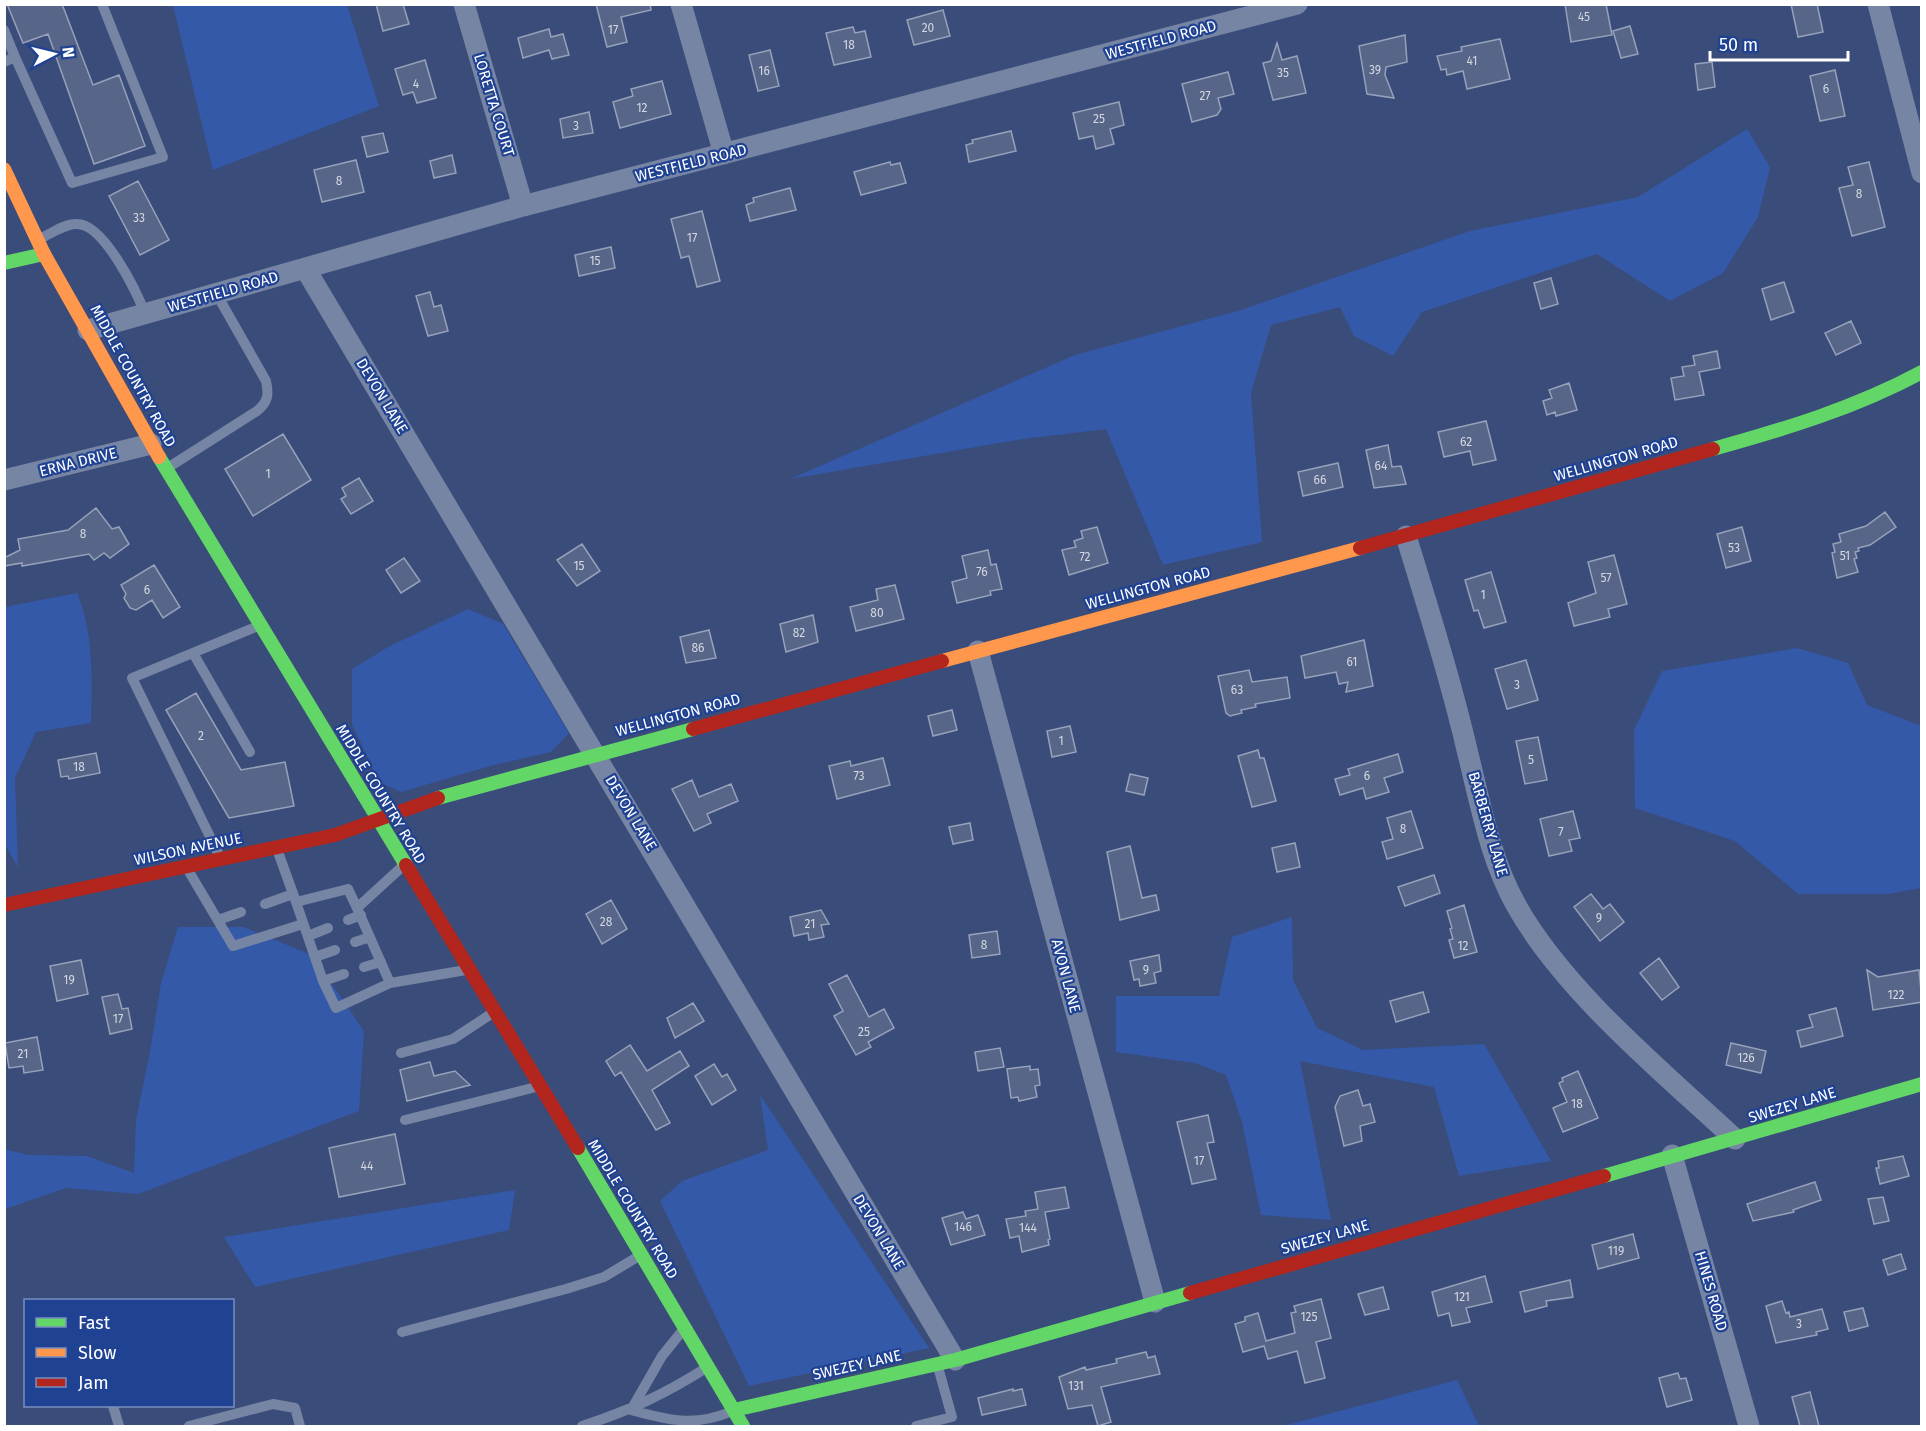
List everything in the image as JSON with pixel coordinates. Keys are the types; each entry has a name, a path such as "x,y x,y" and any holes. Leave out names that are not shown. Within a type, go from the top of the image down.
{"street":[{"name":"LORETTA COURT","path":"464,4 524,206"},
{"path":"681,4 724,154"},
{"name":"WESTFIELD ROAD","path":"88,330 524,206 1264,9 1297,4"},
{"path":"1878,4 1922,173"},
{"name":"MIDDLE COUNTRY ROAD","path":"4,169 44,254 151,444 377,821 642,1254 743,1426"},
{"path":"4,263 44,254"},
{"name":"DEVON LANE","path":"305,268 596,754 946,1362"},
{"name":"WELLINGTON ROAD","path":"377,821 419,803 1406,536 1804,423 1881,394 1922,372"},
{"name":"ERNA DRIVE","path":"4,480 151,444"},
{"name":"BARBERRY LANE","path":"1406,536 1498,869 1516,906 1537,937 1598,1008 1735,1139"},
{"name":"AVON LANE","path":"978,651 1155,1302"},
{"name":"WILSON AVENUE","path":"4,904 335,835 377,821"},
{"name":"SWEZEY LANE","path":"734,1410 946,1362 1922,1084"},
{"name":"HINES ROAD","path":"1671,1155 1749,1426"}],"lane":[{"path":"4,30 72,183 163,157 102,4"},
{"path":"4,62 15,57"},
{"path":"37,240 67,226 77,224 87,226 126,272 145,314"},
{"path":"166,469 266,404 269,393 266,381 216,294"},
{"path":"221,859 132,678 261,625"},
{"path":"193,653 250,752"},
{"path":"277,847 323,981 336,1008 390,982 468,969"},
{"path":"348,920 404,865"},
{"path":"186,867 233,946 303,924"},
{"path":"265,904 348,889 390,982"},
{"path":"218,920 241,912"},
{"path":"308,936 328,928"},
{"path":"355,942 370,937"},
{"path":"315,957 335,950"},
{"path":"364,967 381,962"},
{"path":"323,981 344,974"},
{"path":"401,1053 453,1039 494,1012"},
{"path":"405,1120 539,1086"},
{"path":"402,1332 594,1280 642,1254"},
{"path":"631,1410 662,1356 685,1327"},
{"path":"916,1426 952,1417 946,1362"},
{"path":"582,1426 631,1410 674,1389 708,1366"},
{"path":"189,1426 273,1404 295,1408 300,1426"},
{"path":"113,1407 119,1426"},
{"path":"631,1410 685,1423 701,1422 734,1410"}],"shaded area":[{"path":"173,5 347,5 379,106 213,170"},
{"path":"1747,129 1770,167 1758,217 1723,273 1670,301 1597,254 1422,312 1393,356 1354,336 1340,307 1271,325 1251,393 1262,542 1163,565 1106,429 1023,439 790,479 1075,355 1241,310 1470,231 1638,197"},
{"path":"77,593 83,608 89,640 91,723 36,732 15,778 18,867 5,845 5,607"},
{"path":"468,609 503,624 569,733 551,752 490,766 401,792 379,782 352,724 352,669 390,646"},
{"path":"1797,648 1848,663 1867,705 1921,726 1921,888 1888,894 1798,894 1735,841 1635,808 1634,730 1662,671"},
{"path":"1292,917 1293,980 1317,1028 1363,1050 1484,1044 1551,1161 1459,1176 1434,1087 1300,1061 1331,1220 1261,1215 1242,1122 1226,1075 1195,1063 1116,1052 1116,996 1219,996 1232,937"},
{"path":"178,927 243,927 312,955 364,1031 359,1111 138,1194 66,1188 5,1209 4,1149 28,1155 87,1156 134,1173 136,1120 161,983"},
{"path":"760,1095 929,1348 749,1386 660,1201 682,1181 768,1150"},
{"path":"515,1190 509,1230 255,1287 224,1237"},
{"path":"1457,1380 1479,1426 1283,1426"}],"building":[{"path":"7,4 62,4 93,85 119,75 145,146 94,164 48,34 23,43"},
{"path":"376,4 403,4 409,24 383,31"},
{"path":"596,4 650,4 651,10 621,17 627,42 607,47"},
{"path":"1565,4 1606,4 1612,35 1571,42"},
{"path":"1791,4 1817,4 1823,32 1798,37"},
{"path":"943,10 950,36 914,45 907,20"},
{"path":"1630,26 1638,54 1621,58 1613,31"},
{"path":"853,27 855,33 865,31 871,57 834,65 826,33"},
{"path":"549,29 551,37 563,34 569,55 552,59 549,50 523,58 518,38"},
{"path":"1405,35 1407,62 1386,67 1385,75 1394,98 1367,94 1359,46"},
{"path":"1500,39 1510,79 1467,89 1463,71 1447,75 1446,69 1441,70 1437,56 1462,51 1461,47"},
{"path":"1277,43 1282,60 1297,56 1306,93 1273,100 1263,63 1271,61"},
{"path":"770,50 779,86 758,91 749,55"},
{"path":"425,60 436,98 417,103 413,92 403,95 395,69"},
{"path":"1712,62 1715,87 1698,90 1695,64"},
{"path":"1835,70 1845,116 1820,121 1810,76"},
{"path":"1228,72 1234,94 1218,98 1221,109 1217,115 1192,122 1182,84"},
{"path":"662,81 671,114 620,128 613,102 633,96 631,89"},
{"path":"1119,102 1124,125 1110,129 1114,144 1096,149 1093,136 1079,139 1073,113"},
{"path":"589,112 593,133 563,138 560,119"},
{"path":"1011,131 1016,151 969,162 966,145 973,143 972,140"},
{"path":"383,133 388,152 367,157 362,137"},
{"path":"452,155 456,173 434,178 430,161"},
{"path":"356,160 364,192 322,202 314,170"},
{"path":"890,162 891,165 900,163 906,183 861,195 854,172"},
{"path":"1869,162 1885,227 1852,236 1839,188 1853,185 1848,167"},
{"path":"138,181 169,240 140,255 109,196"},
{"path":"790,188 796,210 750,221 746,205 754,202 753,198"},
{"path":"702,211 720,281 697,287 689,256 681,258 671,219"},
{"path":"611,247 615,268 579,276 575,255"},
{"path":"1551,278 1558,304 1541,309 1534,283"},
{"path":"1784,282 1794,312 1771,320 1762,289"},
{"path":"430,292 434,307 441,305 448,331 428,336 416,296"},
{"path":"1851,321 1861,343 1836,355 1825,333"},
{"path":"1717,351 1720,368 1699,372 1704,395 1675,400 1671,378 1684,376 1682,367 1695,365 1693,356"},
{"path":"1569,383 1577,410 1556,416 1555,412 1547,415 1543,401 1552,398 1549,390"},
{"path":"1486,421 1496,460 1473,465 1470,451 1444,457 1438,432"},
{"path":"283,434 311,480 253,516 225,469"},
{"path":"1388,445 1392,467 1401,466 1406,484 1374,488 1366,450"},
{"path":"1338,463 1343,487 1303,496 1298,472"},
{"path":"359,478 373,501 351,514 341,499 346,496 342,488"},
{"path":"96,508 112,529 119,527 129,544 110,558 104,553 94,560 89,554 22,566 22,563 4,566 4,558 20,550 18,539 68,530"},
{"path":"1885,512 1896,527 1870,545 1858,548 1859,551 1855,552 1857,558 1854,559 1858,572 1837,578 1832,553 1835,552 1833,544 1841,542 1839,534 1866,526"},
{"path":"1097,527 1108,563 1069,575 1062,550 1076,547 1074,541 1083,538 1081,531"},
{"path":"1742,527 1751,561 1726,568 1717,534"},
{"path":"582,544 600,571 577,586 557,560"},
{"path":"988,550 991,565 996,564 1002,589 990,591 991,595 957,603 952,582 967,578 962,556"},
{"path":"1614,555 1627,604 1608,609 1610,617 1574,626 1568,603 1596,593 1588,562"},
{"path":"404,558 420,581 401,593 386,570"},
{"path":"154,565 180,607 163,618 152,600 136,610 130,608 124,598 126,594 121,585"},
{"path":"1491,572 1506,622 1484,628 1478,610 1474,611 1465,580"},
{"path":"895,585 904,619 856,631 850,607 878,600 876,589"},
{"path":"813,615 818,642 786,652 780,624"},
{"path":"709,630 716,658 686,663 680,637"},
{"path":"1364,640 1373,686 1346,692 1348,682 1339,684 1336,672 1305,678 1301,656"},
{"path":"1526,660 1538,700 1507,709 1495,669"},
{"path":"1249,670 1252,682 1287,677 1290,698 1255,704 1256,707 1241,710 1242,713 1230,716 1226,713 1218,676"},
{"path":"196,693 241,770 285,762 294,806 229,818 166,710"},
{"path":"952,710 957,730 933,736 928,716"},
{"path":"1070,726 1076,752 1052,757 1047,731"},
{"path":"1538,737 1547,780 1525,784 1516,741"},
{"path":"1258,750 1260,758 1264,758 1276,801 1252,807 1238,756"},
{"path":"96,753 100,773 69,779 68,776 61,777 58,760"},
{"path":"1398,754 1403,772 1384,778 1389,792 1366,799 1363,788 1340,795 1335,779 1350,775 1348,769"},
{"path":"883,758 890,785 837,799 829,766 850,761 851,766"},
{"path":"1130,774 1148,778 1144,795 1126,791"},
{"path":"692,780 699,797 731,784 738,801 707,814 711,823 694,831 672,789"},
{"path":"1411,811 1423,848 1387,859 1382,842 1393,839 1387,818"},
{"path":"1573,811 1580,838 1569,840 1572,851 1549,856 1540,819"},
{"path":"970,823 973,840 953,844 949,827"},
{"path":"1295,843 1300,867 1277,872 1272,848"},
{"path":"1130,846 1142,898 1156,895 1159,910 1120,920 1107,852"},
{"path":"1434,875 1440,893 1405,906 1398,887"},
{"path":"1591,894 1603,909 1610,904 1624,922 1600,941 1574,907"},
{"path":"611,900 627,929 602,944 586,914"},
{"path":"1464,905 1477,952 1454,958 1449,940 1453,939 1450,929 1452,928 1447,911"},
{"path":"821,910 829,924 821,925 824,937 809,940 808,933 794,936 790,917"},
{"path":"997,931 1000,954 972,958 969,935"},
{"path":"1159,955 1161,971 1154,973 1156,983 1140,986 1139,979 1134,980 1130,961"},
{"path":"1659,958 1679,987 1662,1000 1640,973"},
{"path":"81,960 88,994 57,1001 50,966"},
{"path":"1867,970 1878,977 1919,970 1922,1002 1873,1010"},
{"path":"847,975 869,1017 884,1009 894,1028 868,1042 871,1047 856,1055 834,1016 843,1011 829,984"},
{"path":"1423,992 1429,1012 1396,1022 1390,1001"},
{"path":"118,994 122,1009 128,1008 132,1029 110,1034 102,997"},
{"path":"693,1003 704,1021 675,1038 667,1018"},
{"path":"1836,1008 1843,1036 1801,1047 1797,1031 1813,1027 1809,1015"},
{"path":"37,1037 43,1070 24,1073 23,1066 9,1068 5,1043"},
{"path":"1731,1043 1766,1051 1761,1073 1726,1065"},
{"path":"630,1045 647,1071 680,1051 689,1066 652,1090 670,1123 656,1130 621,1072 615,1076 606,1061"},
{"path":"1000,1048 1004,1067 978,1071 975,1052"},
{"path":"430,1062 434,1076 455,1071 470,1085 407,1101 400,1070"},
{"path":"714,1064 722,1077 727,1074 736,1090 712,1105 695,1076"},
{"path":"1030,1066 1030,1070 1038,1069 1040,1085 1035,1086 1037,1097 1019,1101 1018,1097 1011,1098 1007,1069"},
{"path":"1578,1071 1598,1118 1563,1132 1553,1108 1567,1102 1559,1083 1563,1081 1562,1078"},
{"path":"1358,1090 1363,1106 1370,1104 1375,1122 1360,1126 1362,1141 1344,1146 1335,1107 1340,1096"},
{"path":"1208,1115 1214,1142 1207,1143 1216,1179 1192,1184 1177,1122"},
{"path":"395,1134 405,1184 339,1197 329,1148"},
{"path":"1903,1156 1909,1176 1880,1184 1876,1168 1879,1168 1878,1161"},
{"path":"1815,1182 1821,1200 1793,1210 1794,1212 1753,1221 1747,1204"},
{"path":"1065,1187 1069,1208 1045,1212 1049,1245 1022,1252 1019,1236 1010,1238 1006,1219 1026,1216 1025,1211 1038,1209 1035,1192"},
{"path":"1883,1197 1889,1221 1874,1224 1868,1199"},
{"path":"963,1212 966,1219 978,1215 985,1235 951,1245 942,1218"},
{"path":"1633,1234 1639,1258 1598,1269 1592,1245"},
{"path":"1901,1254 1906,1269 1888,1275 1883,1260"},
{"path":"1485,1276 1492,1302 1466,1308 1470,1322 1452,1326 1449,1313 1438,1316 1432,1292"},
{"path":"1570,1280 1573,1297 1546,1301 1547,1306 1525,1312 1520,1292"},
{"path":"1383,1287 1389,1309 1365,1315 1358,1294"},
{"path":"1321,1299 1331,1338 1316,1342 1325,1378 1305,1383 1297,1351 1268,1359 1264,1346 1243,1352 1235,1324 1245,1321 1245,1317 1258,1313 1266,1341 1295,1333 1291,1313 1296,1312 1294,1306"},
{"path":"1782,1301 1790,1317 1822,1309 1828,1329 1816,1332 1817,1335 1776,1343 1766,1306"},
{"path":"1863,1308 1868,1326 1849,1331 1844,1312"},
{"path":"1146,1352 1148,1358 1155,1356 1160,1374 1101,1387 1111,1422 1098,1426 1092,1405 1068,1409 1059,1377 1085,1367 1086,1370 1117,1363 1116,1359"},
{"path":"1678,1373 1680,1379 1686,1378 1692,1400 1667,1407 1659,1378"},
{"path":"1013,1389 1013,1391 1022,1389 1026,1405 982,1415 978,1398"},
{"path":"1810,1392 1819,1426 1800,1426 1792,1397"}],"traffic: fast":[{"path":"4,263 44,254"},
{"path":"1713,449 1845,407 1922,372"},
{"path":"159,457 406,865"},
{"path":"438,798 693,729"},
{"path":"1604,1176 1922,1084"},
{"path":"578,1148 743,1426"},
{"path":"734,1410 955,1360 1190,1293"}],"traffic: slow":[{"path":"4,169 44,254 159,457"},
{"path":"942,661 1360,548"}],"traffic: jam":[{"path":"1360,548 1713,449"},
{"path":"693,729 942,661"},
{"path":"4,905 335,835 438,798"},
{"path":"406,865 578,1148"},
{"path":"1190,1293 1604,1176"}]}
